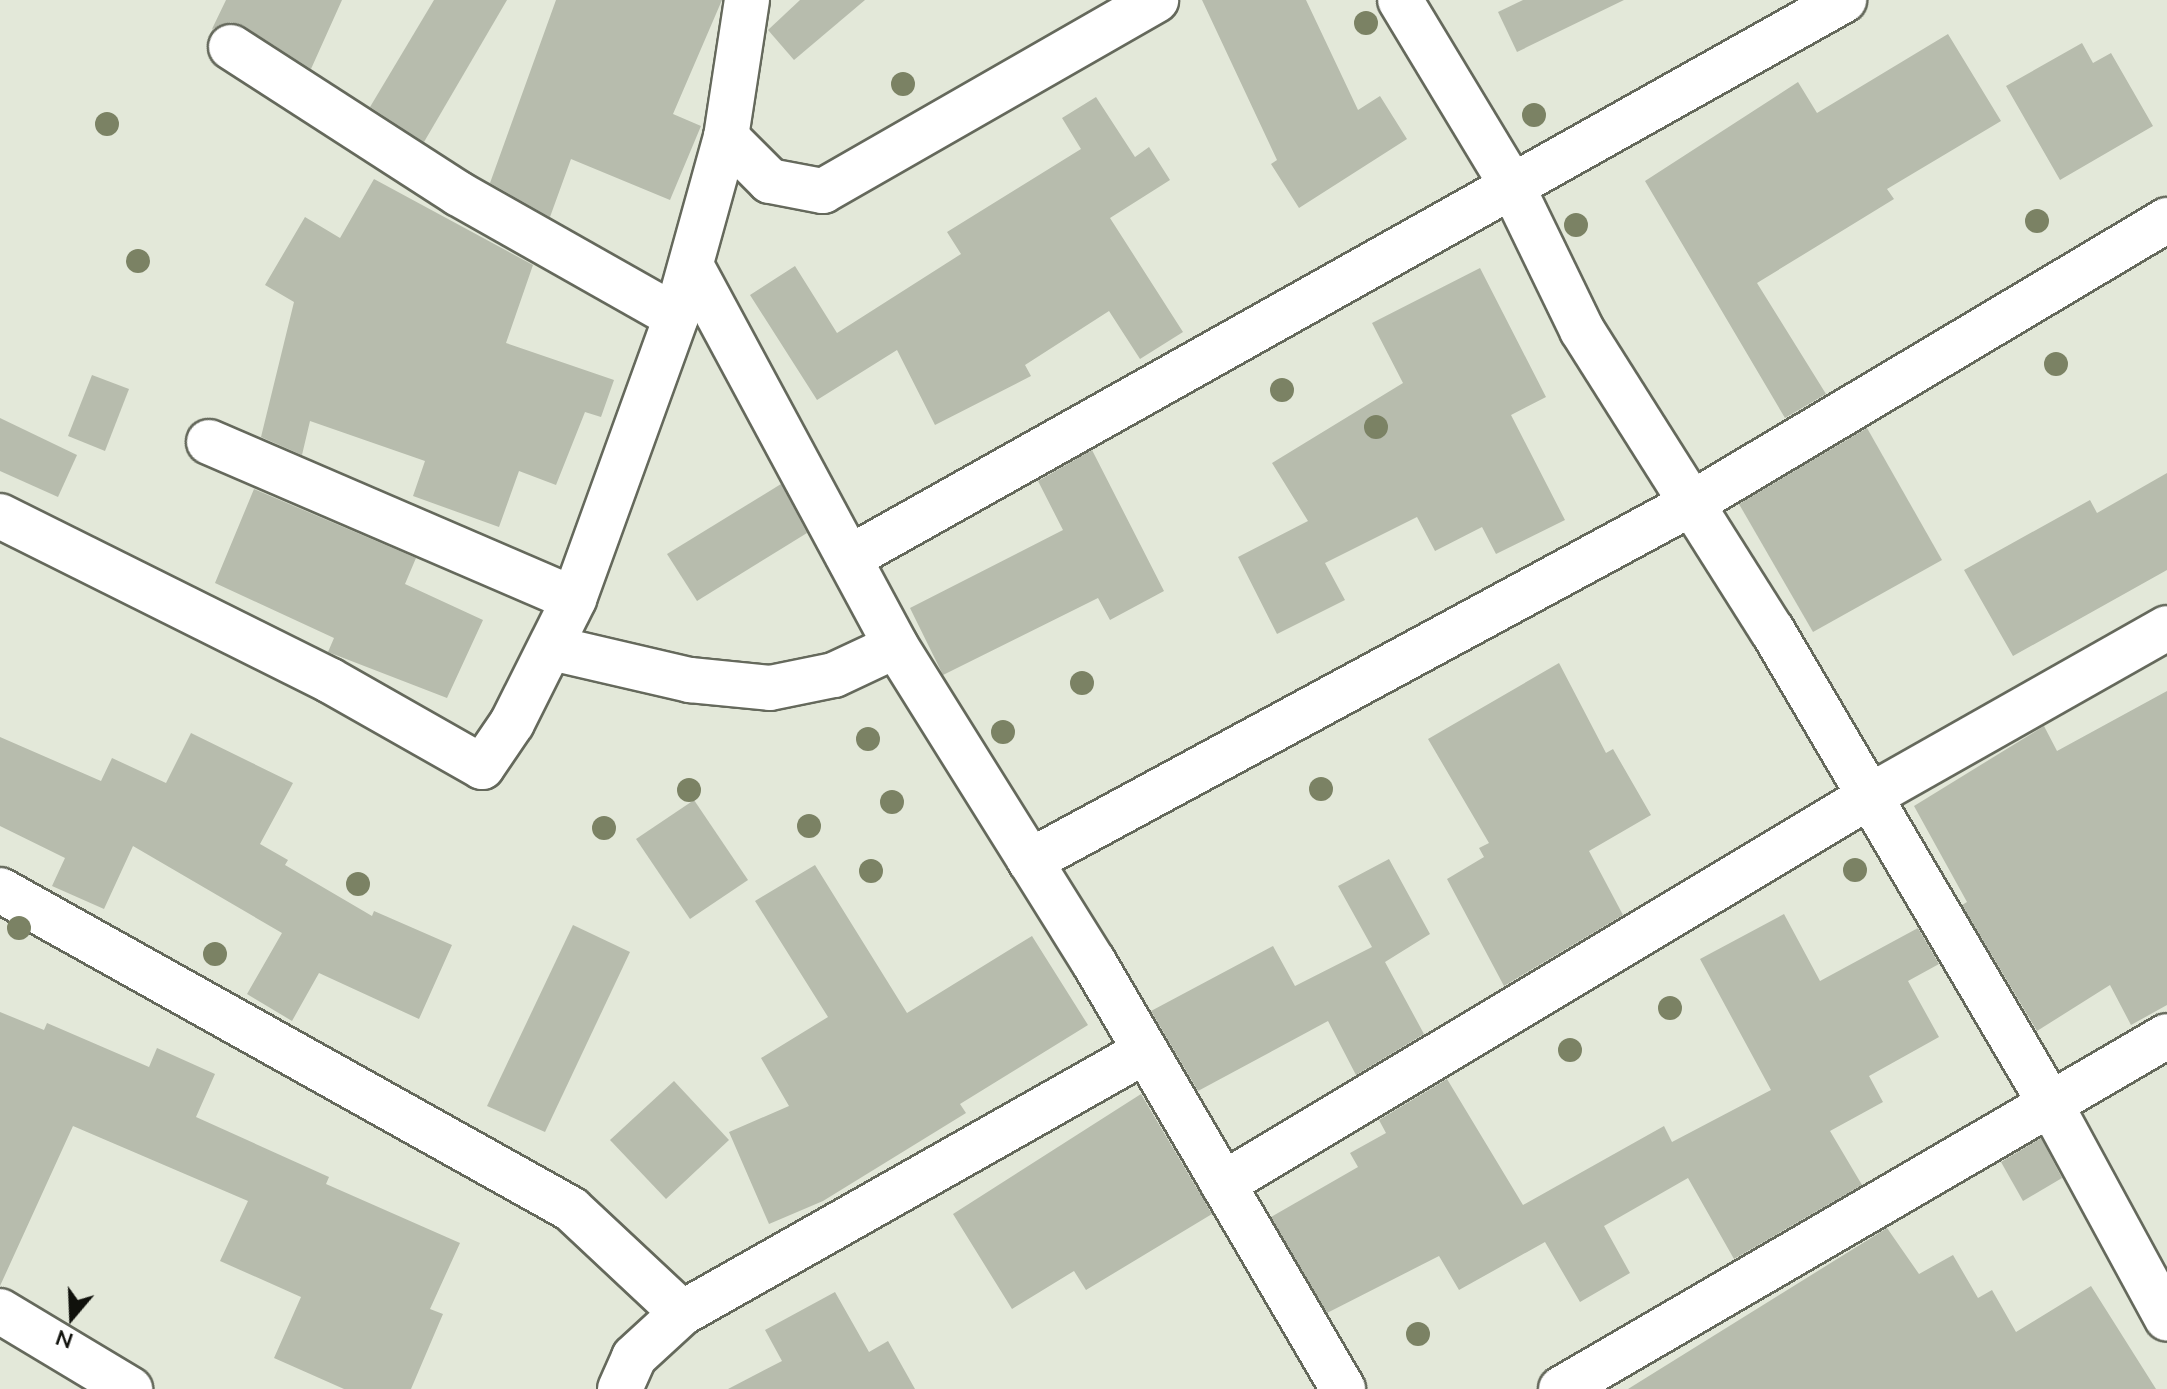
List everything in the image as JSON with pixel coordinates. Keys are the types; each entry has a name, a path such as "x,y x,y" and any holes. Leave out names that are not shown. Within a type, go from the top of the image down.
{"street":[{"path":"0,516 329,680 482,767 552,648 574,599 676,317 726,137 747,0"},
{"path":"726,137 770,181 823,191 1156,0"},
{"path":"1400,0 1512,186 1582,330 1870,796 2051,1105 2167,1319"},
{"path":"849,558 1844,0"},
{"path":"231,47 459,194 676,317"},
{"path":"1030,861 1689,505 2167,220"},
{"path":"692,267 896,646 1030,861 1343,1389"},
{"path":"209,442 574,599"},
{"path":"1223,1184 1870,796 2167,628"},
{"path":"552,648 690,680 770,688 834,675 896,646"},
{"path":"0,890 571,1209 682,1313"},
{"path":"1561,1389 2167,1036"},
{"path":"620,1389 634,1357 682,1313 1142,1053"},
{"path":"0,1311 130,1389"}],"building":[{"path":"226,0 342,0 311,69 244,26 231,22 212,29"},
{"path":"434,0 507,0 424,142 370,107"},
{"path":"556,0 722,0 673,114 701,126 670,200 571,159 550,217 490,183"},
{"path":"800,0 865,0 794,60 768,30"},
{"path":"1202,0 1306,0 1358,110 1380,96 1407,139 1299,208 1271,164 1277,160"},
{"path":"1523,0 1624,0 1517,52 1498,12"},
{"path":"1948,34 2001,121 1887,189 1894,199 1757,283 1826,394 1785,418 1645,181 1798,82 1817,113"},
{"path":"2082,43 2093,63 2111,53 2153,126 2060,180 2006,86"},
{"path":"1096,97 1135,157 1149,147 1170,180 1110,218 1183,332 1140,359 1109,311 1025,365 1031,376 935,425 897,350 817,400 750,295 795,266 837,333 961,254 947,232 1081,149 1062,118"},
{"path":"374,179 533,265 506,343 614,380 601,417 585,412 556,485 519,471 499,527 413,496 425,461 310,421 302,455 261,437 294,302 265,285 305,217 340,238"},
{"path":"1480,268 1546,397 1511,415 1565,520 1496,554 1482,527 1435,551 1417,517 1325,563 1345,600 1277,634 1238,557 1308,521 1272,463 1403,383 1372,323"},
{"path":"92,375 129,389 105,451 68,436"},
{"path":"0,418 77,455 58,497 0,471"},
{"path":"1867,428 1942,560 1813,632 1739,504"},
{"path":"1092,450 1164,591 1110,620 1098,598 943,675 910,608 1063,530 1038,481"},
{"path":"2167,473 2167,570 2013,656 1964,570 2090,500 2097,513"},
{"path":"781,484 807,533 697,601 667,554"},
{"path":"254,489 416,558 405,584 483,620 447,698 328,652 334,638 215,583"},
{"path":"1559,663 1606,753 1613,749 1651,815 1589,851 1623,915 1504,986 1447,879 1484,857 1479,848 1489,843 1428,739"},
{"path":"2167,691 2167,1005 2131,1025 2110,985 2037,1031 1962,905 1967,902 1914,806 2044,726 2057,751"},
{"path":"191,733 293,783 260,844 288,860 285,865 372,916 374,911 452,945 419,1019 319,973 292,1021 247,994 282,933 133,846 104,909 52,886 65,858 0,826 0,737 101,781 112,758 166,783"},
{"path":"694,800 748,880 690,919 636,839"},
{"path":"1389,859 1430,934 1385,962 1424,1034 1356,1075 1328,1021 1198,1091 1151,1011 1273,946 1295,986 1372,947 1338,886"},
{"path":"815,865 907,1013 1032,936 1088,1025 960,1104 966,1113 823,1201 769,1224 729,1132 789,1106 761,1058 828,1017 755,901"},
{"path":"1784,914 1820,981 1918,928 1939,964 1908,981 1939,1037 1869,1076 1883,1102 1830,1131 1862,1185 1734,1259 1688,1178 1604,1226 1630,1273 1580,1302 1545,1242 1459,1290 1439,1256 1327,1313 1271,1217 1358,1167 1350,1153 1386,1133 1379,1120 1447,1079 1523,1205 1664,1126 1672,1142 1771,1090 1700,959"},
{"path":"573,925 630,952 545,1132 487,1106"},
{"path":"0,1012 44,1030 47,1023 149,1067 157,1048 215,1074 196,1117 329,1177 326,1184 460,1243 430,1309 443,1314 411,1389 344,1389 274,1358 301,1297 220,1261 248,1201 73,1126 0,1286"},
{"path":"674,1081 729,1140 666,1199 610,1140"},
{"path":"1141,1094 1212,1214 1086,1290 1074,1271 1012,1309 953,1214"},
{"path":"2041,1138 2062,1178 2023,1201 2001,1162"},
{"path":"1887,1228 1919,1274 1953,1255 1978,1298 1992,1290 2016,1332 2091,1286 2156,1389 1628,1389"},
{"path":"835,1292 869,1352 888,1341 915,1389 728,1389 782,1361 765,1330"}]}
